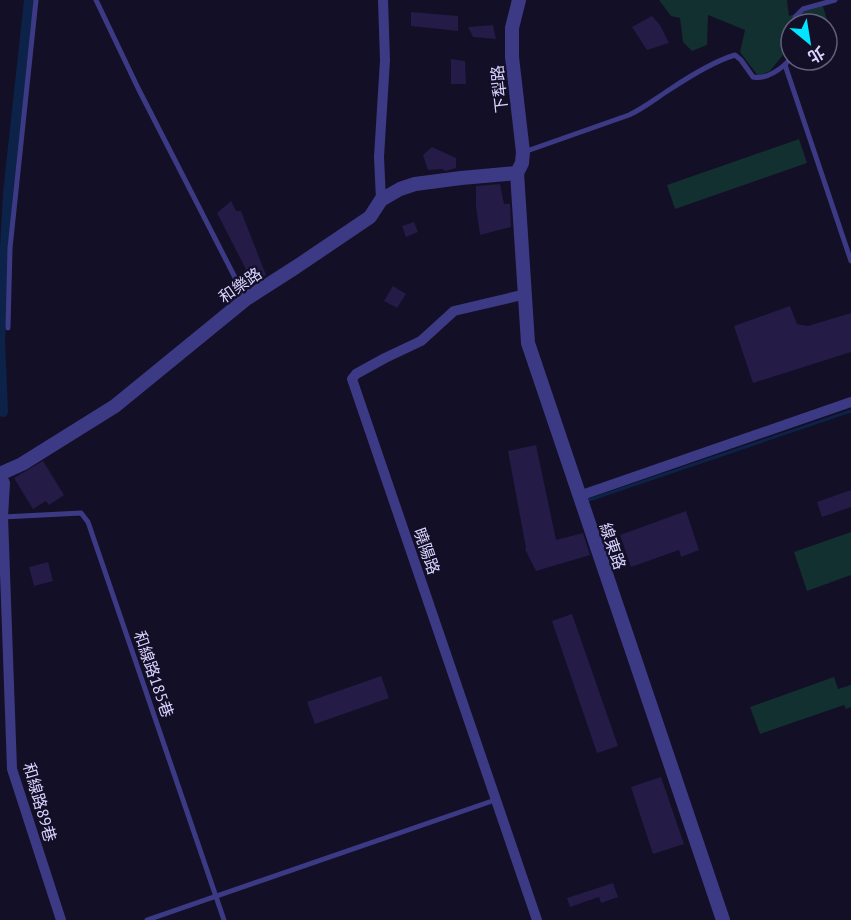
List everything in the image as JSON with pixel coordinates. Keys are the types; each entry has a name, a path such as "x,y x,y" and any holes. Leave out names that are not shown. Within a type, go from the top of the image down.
{"street":[{"path":"381,200 379,157 386,60 383,0"},
{"name":"下犁路","path":"517,173 522,163 523,152 512,57 512,28 519,0"},
{"name":"和樂路","path":"0,474 22,464 115,406 246,299 369,217 381,200 400,189 415,184 517,173"},
{"name":"線東路","path":"517,173 528,343 723,920"},
{"name":"曉陽路","path":"526,294 454,311 421,341 385,358 356,374 352,379 537,920"},
{"path":"579,496 851,402"},
{"name":"和線路89巷","path":"0,474 5,483 3,516 12,769 61,920"}],"lane":[{"path":"8,328 10,248 36,0"},
{"path":"96,0 138,88 246,299"},
{"path":"800,12 835,0"},
{"path":"523,152 629,115 679,83 735,55 753,77 766,76 779,69"},
{"path":"788,72 851,261"},
{"name":"和線路185巷","path":"3,516 81,513 88,522 224,920"},
{"path":"147,920 495,800"}],"green space":[{"path":"659,0 787,0 788,12 779,12 779,60 770,71 758,76 740,52 745,30 708,15 707,45 692,51 683,42 680,18 671,16"},
{"path":"823,6 825,12 803,12"},
{"path":"799,139 807,163 675,209 667,185"},
{"path":"851,532 851,575 807,591 794,552"},
{"path":"834,677 838,689 851,685 851,707 846,709 844,705 760,734 750,707"}],"building":[{"path":"411,12 458,16 458,31 411,26"},
{"path":"652,16 660,25 669,43 647,50 632,27"},
{"path":"493,25 496,39 473,37 468,27"},
{"path":"451,59 465,61 466,84 451,84"},
{"path":"432,147 456,158 456,168 446,171 428,170 423,155"},
{"path":"500,184 504,204 510,204 511,227 480,235 476,186"},
{"path":"231,201 236,211 241,211 266,275 253,283 217,213"},
{"path":"414,222 418,232 406,237 402,226"},
{"path":"393,286 406,294 397,308 384,301"},
{"path":"790,306 797,324 808,326 851,313 851,352 753,383 734,326"},
{"path":"536,445 556,540 583,533 590,555 536,571 525,549 508,451"},
{"path":"43,461 64,495 49,505 46,501 33,509 14,478"},
{"path":"851,490 851,507 822,517 817,502"},
{"path":"686,511 699,550 681,557 679,550 631,567 620,535"},
{"path":"48,562 53,581 34,586 29,567"},
{"path":"572,614 618,746 597,753 552,621"},
{"path":"381,676 389,698 315,724 307,702"},
{"path":"661,777 684,844 653,854 631,787"},
{"path":"613,883 618,897 601,903 599,897 570,907 567,898"}],"waterway":[{"path":"0,341 8,193 29,0"},
{"path":"0,341 3,412"},
{"path":"589,500 851,411"}]}
